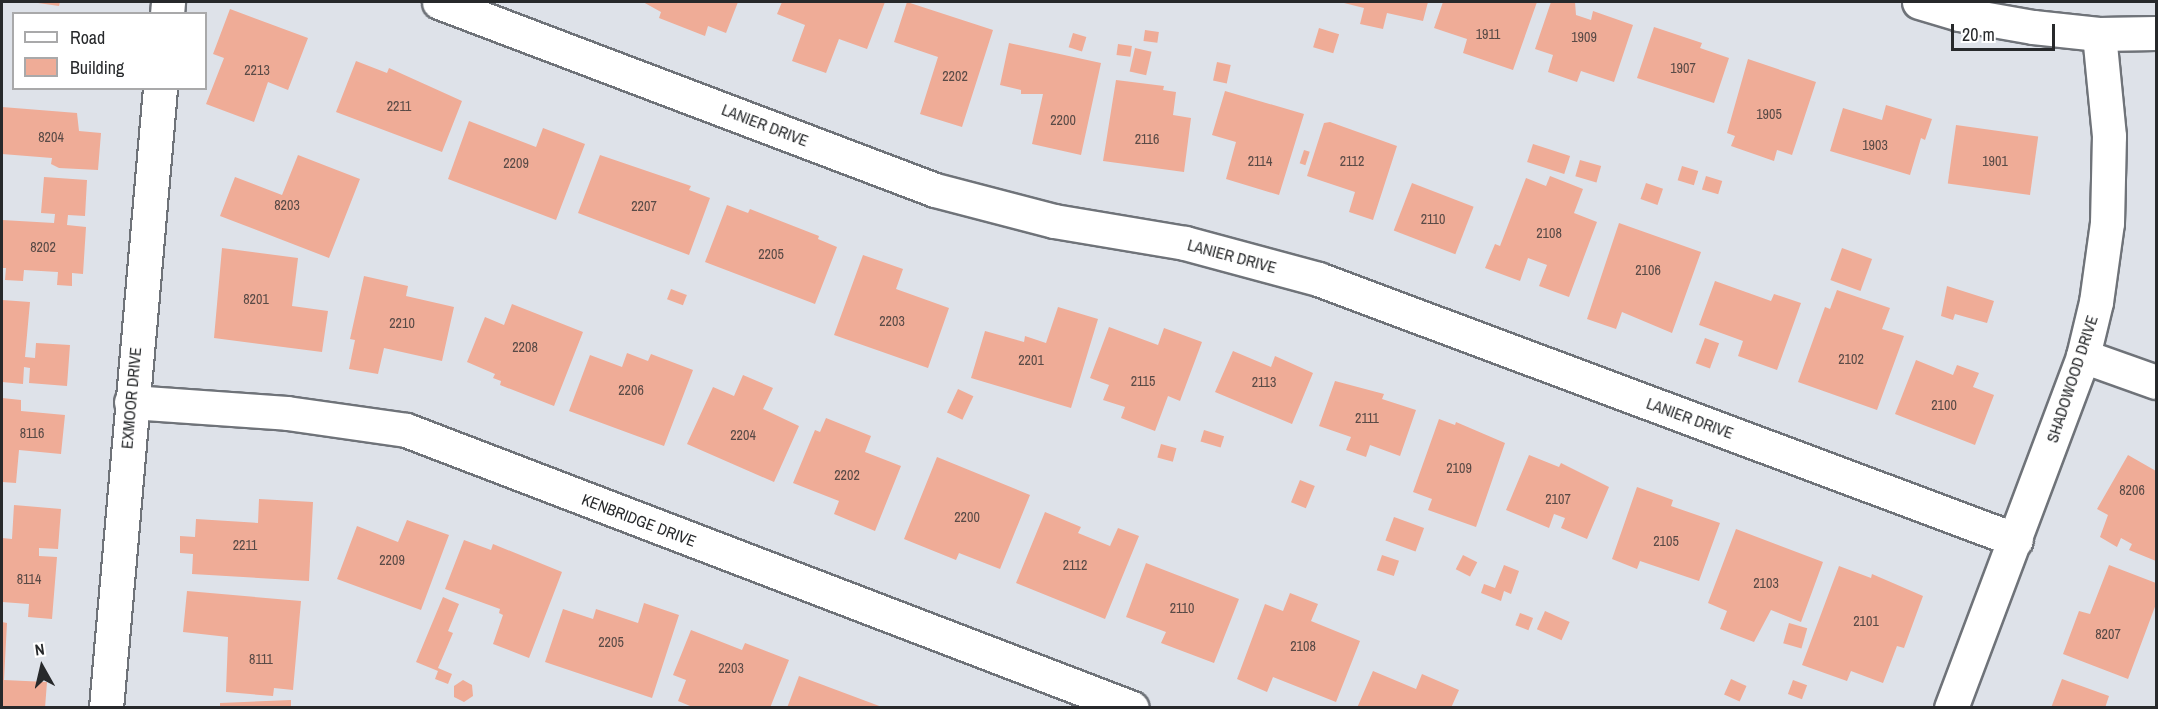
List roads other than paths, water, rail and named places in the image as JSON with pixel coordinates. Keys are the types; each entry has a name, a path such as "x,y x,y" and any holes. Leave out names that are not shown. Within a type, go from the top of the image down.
{"street":[{"name":"LANIER DRIVE","path":"440,2 935,190 1054,221 1185,243 1318,279 2016,540"},
{"path":"1919,2 1980,18 2099,34 2157,33"},
{"name":"SHADOWOOD DRIVE","path":"1951,708 2016,540 2083,356 2096,302 2107,223 2109,136 2099,34"},
{"name":"EXMOOR DRIVE","path":"106,708 160,90"},
{"path":"2083,356 2157,382"},
{"name":"KENBRIDGE DRIVE","path":"131,402 288,413 406,430 1132,708"}]}
